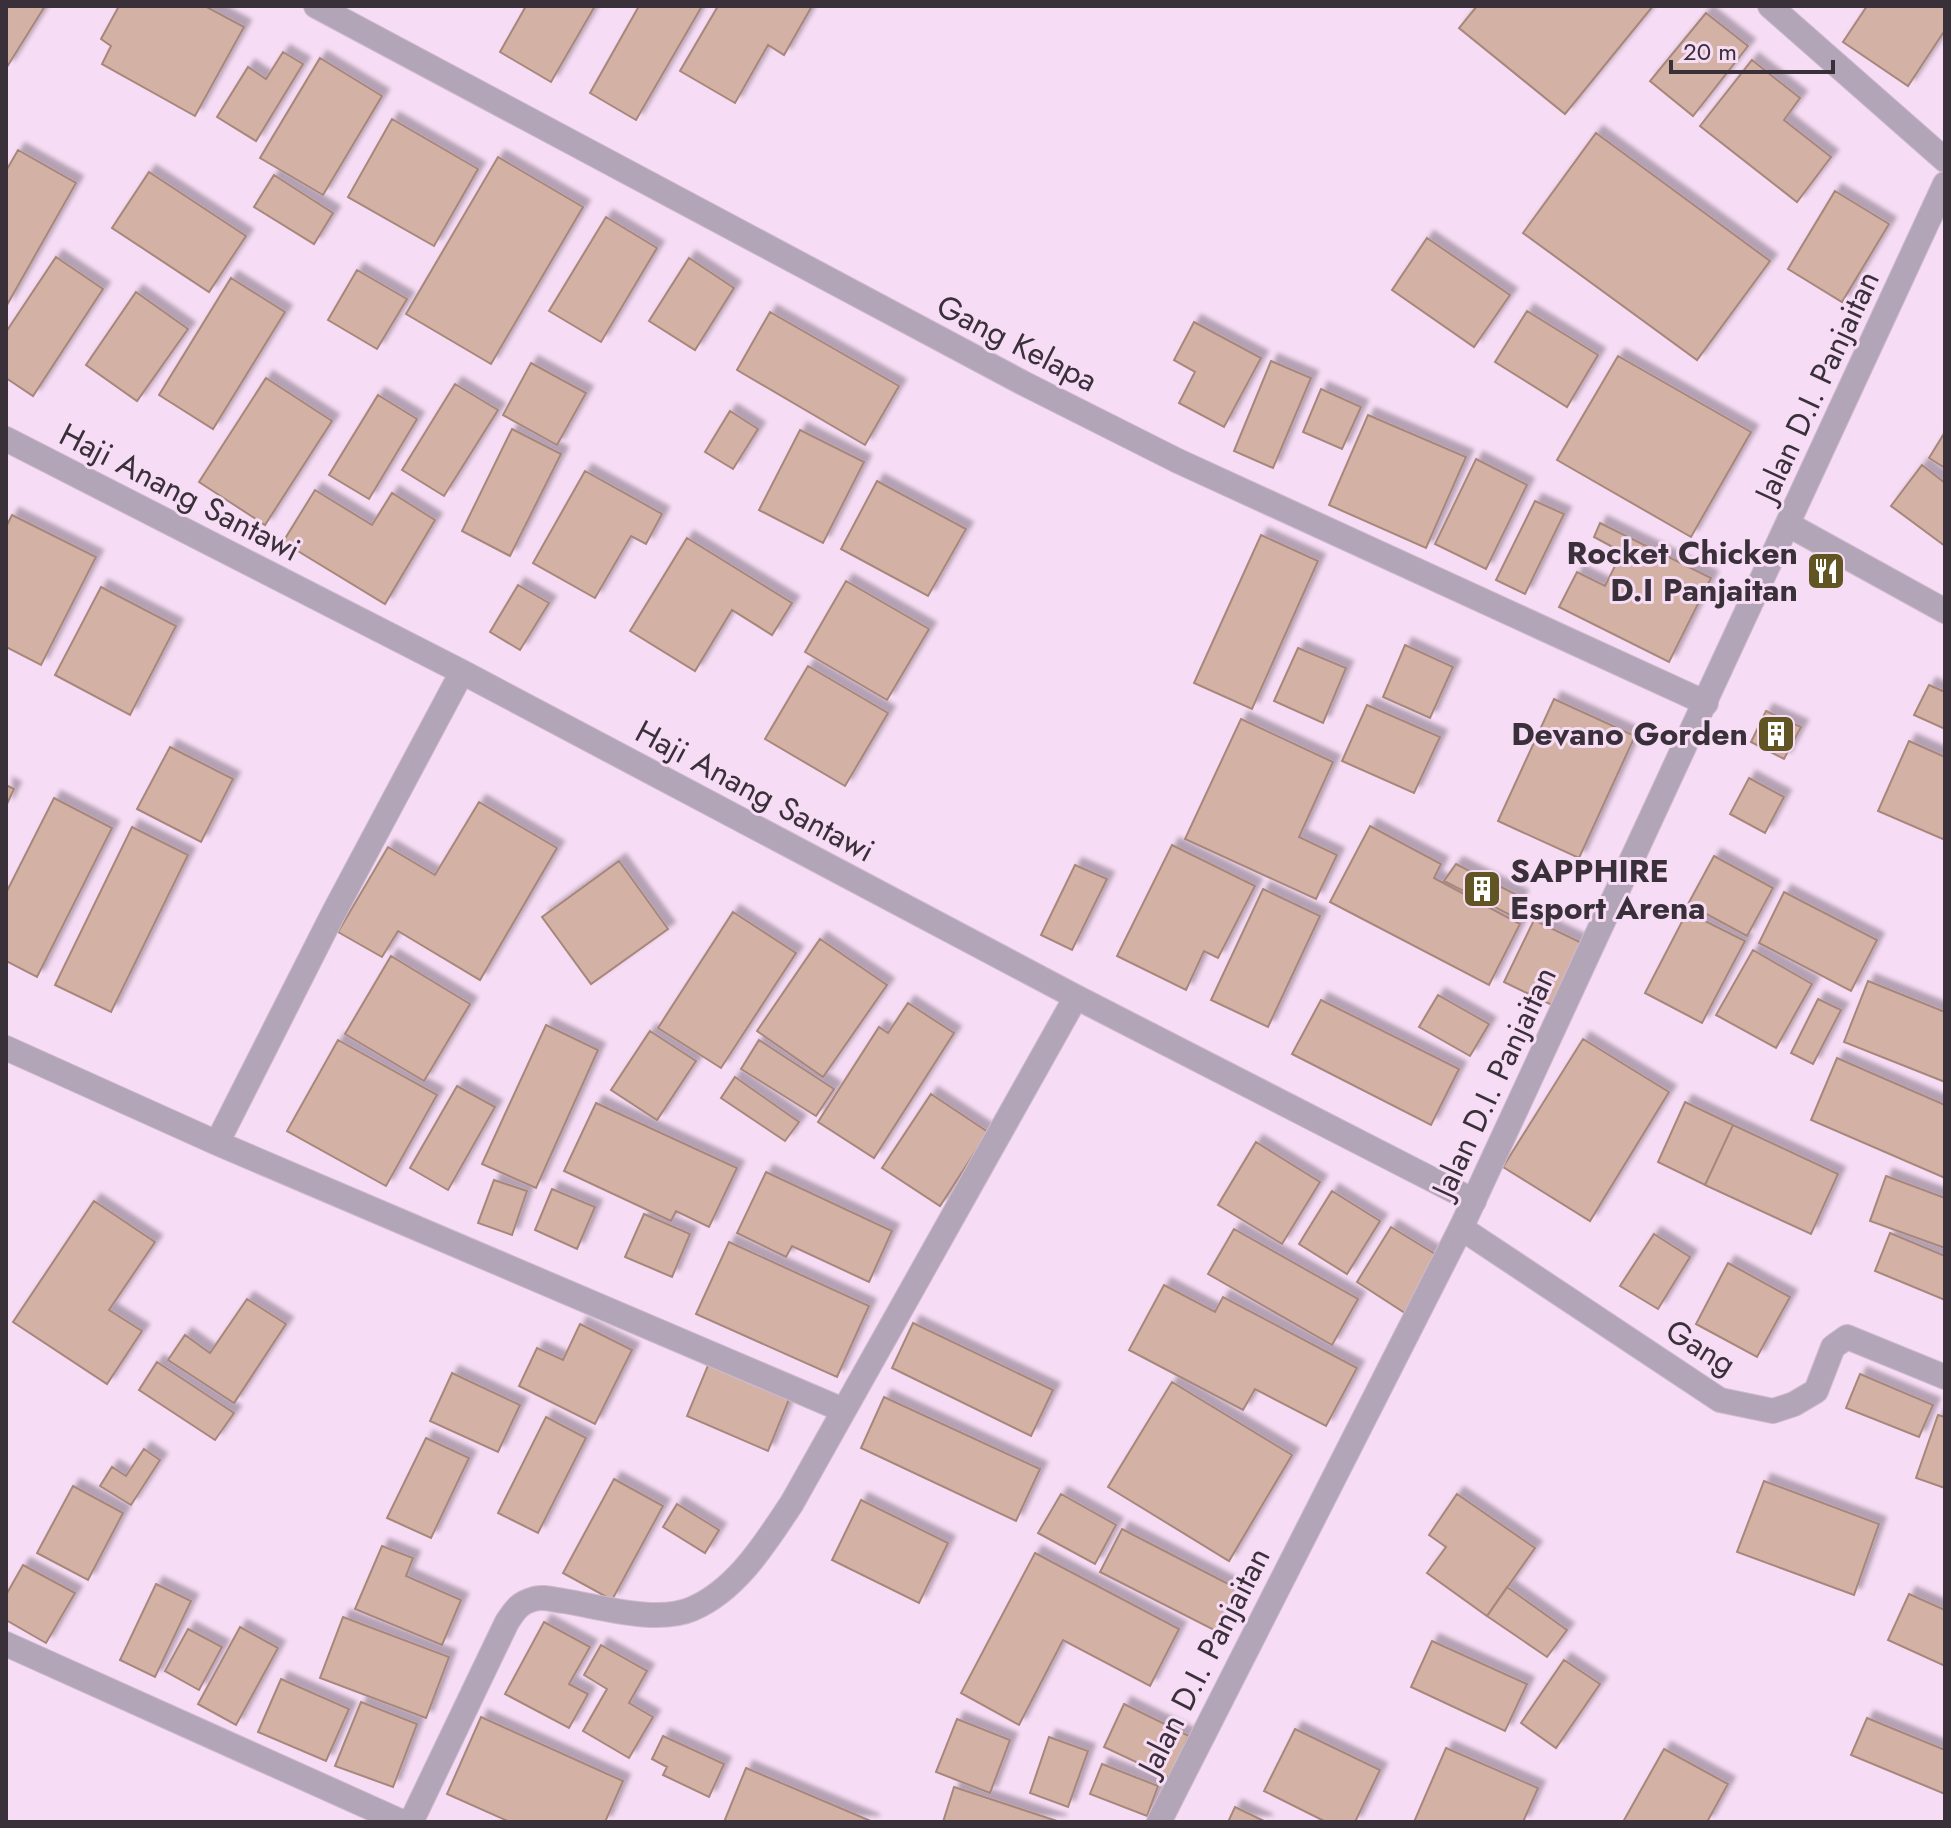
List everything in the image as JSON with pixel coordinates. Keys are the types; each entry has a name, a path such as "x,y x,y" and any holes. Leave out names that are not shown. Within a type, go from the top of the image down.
{"street":[{"name":"Gang Kelapa","path":"316,6 1009,376 1164,454 1706,703"},
{"path":"1770,6 1945,160"},
{"name":"Jalan D.I. Panjaitan","path":"1159,1822 1474,1201 1945,184"},
{"name":"Haji Anang Santawi","path":"6,439 462,672 1076,997 1474,1201"},
{"path":"1789,525 1945,611"},
{"path":"217,1143 334,912 462,672"},
{"path":"411,1822 518,1605 537,1597 647,1614 673,1615 693,1609 726,1587 753,1560 792,1503 1076,997"},
{"path":"6,1048 217,1143 843,1410"},
{"name":"Gang","path":"1461,1228 1720,1400 1773,1411 1794,1404 1816,1391 1833,1347 1847,1337 1945,1377"},
{"path":"6,1644 402,1822"}],"building":[{"path":"6,6 45,6 7,67 6,66"},
{"path":"119,6 205,6 244,27 195,116 102,64 111,46 101,39"},
{"path":"526,6 595,6 551,82 500,52"},
{"path":"639,6 702,6 636,120 590,93"},
{"path":"718,6 812,6 784,55 768,45 735,103 680,71"},
{"path":"1477,6 1653,6 1565,114 1459,28"},
{"path":"1867,6 1945,6 1945,30 1908,86 1843,42"},
{"path":"1706,13 1748,46 1693,116 1650,81"},
{"path":"283,52 303,64 256,141 217,117 248,67 266,79"},
{"path":"320,58 382,96 323,195 260,158"},
{"path":"1752,60 1800,98 1784,120 1831,157 1797,202 1700,126"},
{"path":"392,119 478,169 434,246 348,197"},
{"path":"1596,133 1770,261 1697,360 1523,233"},
{"path":"18,150 76,183 7,305 6,171"},
{"path":"498,157 583,207 491,364 406,314"},
{"path":"149,172 246,236 209,292 112,228"},
{"path":"274,175 333,213 314,244 254,207"},
{"path":"1835,191 1889,224 1842,302 1788,269"},
{"path":"606,217 657,248 601,342 549,311"},
{"path":"1427,238 1510,295 1474,347 1392,290"},
{"path":"56,257 103,289 33,396 6,378 6,332"},
{"path":"689,258 734,288 695,350 649,321"},
{"path":"357,270 407,299 377,349 328,320"},
{"path":"231,278 285,312 213,429 159,395"},
{"path":"136,292 188,329 137,401 86,365"},
{"path":"1527,311 1598,355 1567,407 1495,362"},
{"path":"770,312 899,386 865,445 737,370"},
{"path":"1194,322 1261,358 1224,427 1179,403 1195,372 1174,360"},
{"path":"1618,356 1751,432 1691,537 1557,460"},
{"path":"1271,361 1311,378 1273,468 1234,451"},
{"path":"531,363 586,393 557,445 503,415"},
{"path":"266,378 332,421 265,525 199,482"},
{"path":"455,384 498,410 444,496 402,470"},
{"path":"1321,389 1361,407 1342,449 1303,432"},
{"path":"378,395 417,419 369,499 329,475"},
{"path":"730,411 758,429 733,469 705,452"},
{"path":"1368,415 1466,457 1426,548 1329,505"},
{"path":"512,429 561,454 510,556 462,531"},
{"path":"800,430 864,462 823,543 759,510"},
{"path":"1945,432 1945,468 1929,458"},
{"path":"1476,459 1527,485 1486,569 1435,544"},
{"path":"1922,465 1945,483 1945,546 1891,506"},
{"path":"585,471 662,514 646,544 631,536 595,598 533,563"},
{"path":"877,481 966,529 928,596 841,549"},
{"path":"315,490 372,525 392,493 435,520 385,604 283,542"},
{"path":"1535,501 1564,514 1525,594 1496,580"},
{"path":"12,515 96,557 41,665 6,647 6,527"},
{"path":"1600,523 1711,578 1669,662 1559,607 1577,572 1605,586 1622,552 1594,537"},
{"path":"1261,535 1318,561 1252,709 1194,683"},
{"path":"687,538 792,603 772,635 732,610 695,671 630,631"},
{"path":"846,581 929,629 887,700 805,652"},
{"path":"518,585 549,603 520,650 490,632"},
{"path":"101,587 176,626 130,715 55,675"},
{"path":"1405,645 1453,667 1430,718 1383,697"},
{"path":"1298,648 1346,668 1323,723 1274,701"},
{"path":"808,666 888,713 845,786 765,739"},
{"path":"1929,685 1945,692 1945,729 1914,715"},
{"path":"1554,699 1635,736 1579,858 1498,821"},
{"path":"1367,705 1440,737 1414,793 1342,761"},
{"name":"Devano Gorden","path":"1766,711 1801,727 1784,759 1751,742"},
{"path":"1241,719 1333,762 1299,837 1337,855 1316,899 1185,839"},
{"path":"1909,741 1945,757 1945,840 1878,811"},
{"path":"170,747 233,779 201,842 137,809"},
{"path":"1749,778 1784,797 1765,833 1730,814"},
{"path":"6,785 14,789 6,806"},
{"path":"54,798 112,828 37,977 6,961 6,893"},
{"path":"479,802 557,848 480,980 398,931 382,957 338,932 388,847 435,875"},
{"path":"1370,826 1441,864 1434,878 1520,924 1489,985 1330,902"},
{"path":"132,827 188,855 111,1012 55,985"},
{"path":"1172,845 1255,886 1218,958 1204,951 1186,990 1117,956"},
{"path":"1714,856 1773,888 1747,936 1688,904"},
{"path":"619,861 668,929 591,984 542,917"},
{"name":"SAPPHIRE Esport Arena","path":"1456,864 1521,897 1512,916 1444,881"},
{"path":"1075,865 1107,879 1072,950 1041,935"},
{"path":"1263,889 1320,916 1268,1027 1211,1000"},
{"path":"1784,892 1877,940 1851,991 1759,943"},
{"path":"733,912 796,953 721,1068 658,1028"},
{"path":"1687,912 1745,941 1702,1023 1645,993"},
{"path":"1534,920 1586,945 1556,1007 1504,982"},
{"path":"820,939 887,985 823,1077 757,1031"},
{"path":"1753,950 1812,984 1776,1048 1716,1015"},
{"path":"391,956 470,1004 424,1081 345,1034"},
{"path":"1868,981 1945,1012 1945,1082 1844,1042"},
{"path":"1438,995 1489,1024 1470,1056 1419,1027"},
{"path":"1818,999 1841,1010 1813,1064 1791,1053"},
{"path":"1321,1000 1459,1069 1431,1125 1292,1054"},
{"path":"908,1003 954,1033 874,1158 818,1122 879,1027 888,1033"},
{"path":"546,1025 598,1050 536,1188 482,1164"},
{"path":"650,1031 696,1061 657,1120 611,1090"},
{"path":"1583,1039 1669,1092 1590,1221 1503,1167"},
{"path":"338,1040 437,1095 386,1186 287,1131"},
{"path":"759,1040 834,1089 816,1116 741,1069"},
{"path":"1837,1058 1945,1105 1945,1178 1811,1120"},
{"path":"735,1077 799,1122 785,1141 721,1098"},
{"path":"457,1086 495,1107 448,1190 410,1168"},
{"path":"931,1094 988,1132 940,1206 882,1168"},
{"path":"1685,1102 1733,1125 1705,1185 1658,1162"},
{"path":"596,1103 737,1168 709,1227 676,1211 671,1221 564,1171"},
{"path":"1733,1125 1838,1174 1811,1234 1705,1185"},
{"path":"1256,1142 1320,1182 1282,1244 1218,1205"},
{"path":"766,1172 892,1231 869,1282 792,1246 786,1257 737,1233"},
{"path":"1886,1176 1945,1198 1945,1248 1870,1221"},
{"path":"494,1180 527,1191 512,1235 478,1223"},
{"path":"552,1189 595,1207 577,1249 535,1230"},
{"path":"1332,1191 1380,1221 1347,1274 1299,1244"},
{"path":"94,1201 155,1242 109,1310 142,1331 107,1384 13,1322"},
{"path":"644,1214 690,1234 672,1277 625,1257"},
{"path":"1391,1227 1440,1257 1405,1313 1357,1282"},
{"path":"1234,1229 1358,1299 1332,1345 1208,1274"},
{"path":"1890,1233 1945,1256 1945,1300 1875,1271"},
{"path":"1654,1234 1690,1257 1658,1309 1620,1286"},
{"path":"729,1242 869,1306 837,1377 696,1314"},
{"path":"1728,1263 1790,1297 1757,1357 1696,1324"},
{"path":"1164,1285 1215,1312 1223,1297 1357,1368 1326,1426 1255,1389 1243,1410 1129,1350"},
{"path":"247,1299 286,1324 234,1403 168,1360 185,1335 210,1353"},
{"path":"913,1323 1053,1390 1031,1436 892,1368"},
{"path":"580,1324 632,1350 595,1424 519,1386 537,1348 563,1360"},
{"path":"157,1362 234,1413 215,1440 139,1390"},
{"path":"709,1363 790,1397 768,1451 687,1416"},
{"path":"452,1373 520,1405 498,1452 430,1421"},
{"path":"1860,1374 1933,1405 1919,1437 1846,1408"},
{"path":"1172,1382 1292,1455 1229,1561 1108,1487"},
{"path":"884,1397 1040,1469 1016,1521 861,1448"},
{"path":"1938,1415 1945,1417 1945,1488 1916,1478"},
{"path":"546,1417 586,1438 538,1533 498,1513"},
{"path":"426,1438 469,1458 431,1538 387,1518"},
{"path":"144,1449 160,1460 131,1505 100,1486 112,1467 126,1476"},
{"path":"614,1479 663,1506 612,1600 563,1573"},
{"path":"1764,1481 1879,1524 1854,1595 1737,1552"},
{"path":"73,1486 123,1513 88,1580 37,1553"},
{"path":"1061,1494 1116,1525 1095,1564 1038,1533"},
{"path":"1457,1494 1535,1548 1487,1616 1427,1573 1446,1547 1429,1535"},
{"path":"861,1500 948,1543 919,1603 832,1560"},
{"path":"677,1504 719,1530 705,1553 663,1527"},
{"path":"1122,1529 1240,1590 1218,1632 1100,1572"},
{"path":"382,1546 413,1558 406,1576 461,1600 442,1645 355,1609"},
{"path":"1035,1553 1179,1629 1150,1686 1063,1640 1019,1725 961,1693"},
{"path":"23,1565 75,1593 46,1643 6,1620 6,1595"},
{"path":"156,1584 191,1601 155,1677 120,1660"},
{"path":"1507,1587 1567,1630 1547,1657 1487,1616"},
{"path":"1909,1594 1945,1610 1945,1666 1888,1640"},
{"path":"343,1617 449,1657 426,1718 320,1678"},
{"path":"544,1622 590,1647 569,1684 588,1694 569,1728 505,1694"},
{"path":"240,1627 278,1648 236,1725 198,1704"},
{"path":"188,1629 222,1647 199,1690 165,1671"},
{"path":"1432,1641 1527,1684 1505,1731 1411,1687"},
{"path":"601,1645 647,1671 629,1703 653,1717 629,1758 583,1731 607,1689 584,1675"},
{"path":"1564,1660 1600,1684 1556,1748 1521,1723"},
{"path":"281,1679 349,1709 326,1761 258,1732"},
{"path":"361,1702 417,1724 393,1787 335,1766"},
{"path":"1124,1704 1189,1736 1170,1778 1104,1747"},
{"path":"481,1717 623,1781 605,1822 510,1822 447,1794"},
{"path":"1867,1718 1945,1750 1945,1794 1851,1755"},
{"path":"957,1719 1010,1740 990,1793 936,1772"},
{"path":"1295,1729 1380,1770 1355,1822 1326,1822 1264,1791"},
{"path":"663,1736 724,1764 709,1797 663,1775 667,1767 652,1759"},
{"path":"1049,1737 1088,1751 1068,1807 1030,1793"},
{"path":"1446,1748 1538,1788 1523,1822 1414,1822"},
{"path":"1664,1749 1728,1784 1707,1822 1623,1822"},
{"path":"1102,1764 1158,1786 1147,1816 1090,1794"},
{"path":"746,1768 873,1822 724,1822"},
{"path":"954,1787 1060,1822 943,1822"},
{"path":"1235,1807 1266,1822 1228,1822"}],"place":[{"name":"Rocket Chicken D.I Panjaitan","path":"1826,571"},
{"name":"Devano Gorden","path":"1776,734"},
{"name":"SAPPHIRE Esport Arena","path":"1482,889"}]}
